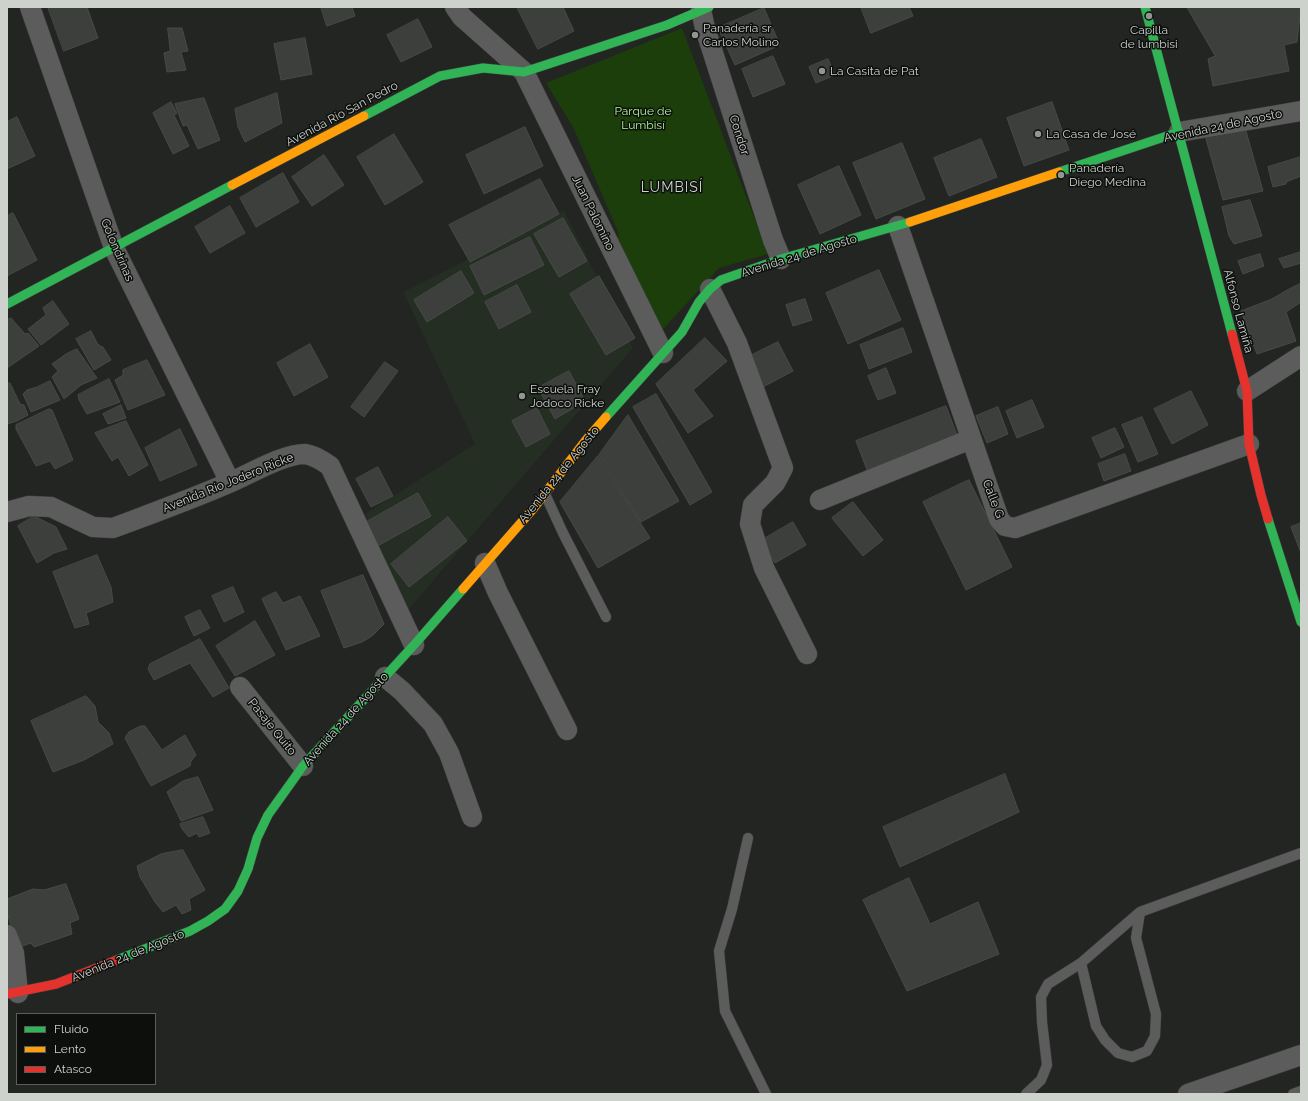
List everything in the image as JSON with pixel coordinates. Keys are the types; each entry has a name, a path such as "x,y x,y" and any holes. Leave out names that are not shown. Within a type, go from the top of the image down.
{"street":[{"name":"Golondrinas","path":"30,7 114,248 230,482"},
{"path":"455,7 462,18 524,72"},
{"name":"Alfonso Lamiña","path":"1145,7 1247,391 1249,444 1260,495 1301,622"},
{"name":"Avenida Río San Pedro","path":"7,304 440,76 483,68 524,72 668,25 705,9"},
{"name":"Condor","path":"705,9 705,28 773,240 781,259"},
{"name":"Juan Palomino","path":"524,72 663,353"},
{"name":"Avenida 24 de Agosto","path":"12,994 56,984 190,931 208,921 224,909 238,891 248,869 257,838 268,815 303,766 414,645 533,509 586,440 682,332 699,302 710,289 721,280 781,259 898,226 1179,132 1301,111"},
{"name":"Calle G","path":"898,226 999,519 1005,526 1015,528 1249,444"},
{"path":"710,289 737,343 784,468 775,483 753,505 750,524 764,568 807,654"},
{"path":"1247,391 1301,356"},
{"path":"820,500 971,439"},
{"name":"Avenida Río Jodero Ricke","path":"7,512 28,506 51,506 93,527 113,528 230,482 291,456 307,454 320,459 330,466 414,645"},
{"path":"485,563 498,593 567,730"},
{"path":"385,677 402,691 433,724 449,753 472,817"},
{"name":"Pasaje Quito","path":"240,687 303,766"},
{"path":"7,935 14,953 12,994"},
{"path":"1188,1094 1301,1055"}],"lane":[{"path":"544,494 606,617"},
{"path":"748,838 732,909 719,951 725,1012 766,1094"},
{"path":"1026,1094 1041,1080 1047,1065 1041,998 1048,984 1081,963 1140,912 1301,853"},
{"path":"1081,963 1096,1026 1105,1040 1118,1053 1125,1055 1132,1056 1147,1051 1155,1036 1156,1014 1136,938 1140,912"},
{"path":"1293,1094 1301,1091"}],"shaded area":[{"name":"Escuela Fray Jodoco Ricke","path":"564,211 633,348 408,610 365,514 475,444 403,292"}],"green space":[{"name":"Parque de Lumbisí","path":"682,28 768,254 719,268 656,337 611,254 619,234 573,127 546,83"}],"building":[{"path":"48,7 87,7 98,38 64,51"},
{"path":"321,7 352,7 355,16 327,26"},
{"path":"517,7 563,7 574,31 538,49"},
{"path":"861,7 909,7 913,16 871,33"},
{"path":"1187,7 1301,7 1297,42 1284,45 1289,71 1213,86 1208,59 1215,56"},
{"path":"764,8 780,45 735,65 718,28"},
{"path":"418,19 432,47 401,62 387,35"},
{"path":"168,28 182,28 188,51 181,52 186,70 167,72 164,53 170,51"},
{"path":"305,38 312,74 281,80 274,44"},
{"path":"773,56 785,84 753,97 742,69"},
{"name":"La Casita de Pat","path":"828,59 835,75 816,83 809,67"},
{"path":"277,93 282,123 245,142 238,127 235,109"},
{"path":"204,98 220,140 198,149 187,125 183,126 175,104"},
{"path":"171,102 177,113 174,115 189,146 173,154 153,113"},
{"name":"La Casa de José","path":"1052,102 1069,150 1024,166 1007,118"},
{"path":"17,117 35,156 7,169 7,122"},
{"path":"525,127 543,166 484,194 466,155"},
{"path":"1246,131 1263,191 1223,200 1206,139"},
{"path":"394,134 423,182 385,205 357,157"},
{"path":"981,139 997,177 949,196 934,158"},
{"path":"902,143 925,199 876,219 853,163"},
{"path":"324,155 344,185 312,206 292,177"},
{"path":"1301,157 1301,176 1286,182 1286,184 1273,187 1268,167"},
{"path":"839,166 861,215 820,234 798,185"},
{"path":"283,173 299,202 256,227 240,198"},
{"path":"540,179 559,214 470,262 449,225"},
{"path":"1250,200 1262,236 1234,244 1229,236 1222,207"},
{"path":"230,206 245,233 210,253 195,227"},
{"path":"13,213 37,260 7,276 7,216"},
{"path":"563,218 587,261 559,277 534,234"},
{"path":"530,237 544,265 484,295 470,266"},
{"path":"1301,252 1301,263 1284,268 1279,259"},
{"path":"1260,254 1264,266 1243,274 1238,261"},
{"path":"879,270 901,320 848,344 826,293"},
{"path":"461,271 474,293 427,322 414,300"},
{"name":"Escuela Fray Jodoco Ricke","path":"599,276 635,338 606,355 570,294"},
{"path":"1300,284 1301,302 1286,312 1296,341 1257,354 1241,311 1272,299"},
{"path":"517,285 531,312 499,329 485,302"},
{"path":"805,299 812,320 793,326 786,305"},
{"path":"53,301 69,324 41,345 28,329 46,315 43,308"},
{"path":"11,318 25,334 28,333 39,346 7,368 7,320"},
{"path":"903,328 912,352 869,369 860,345"},
{"path":"91,331 97,343 103,347 111,360 94,370 76,339"},
{"path":"705,338 727,361 693,390 713,416 688,433 656,384"},
{"path":"778,342 793,371 761,388 746,358"},
{"path":"310,344 328,377 294,396 277,363"},
{"path":"77,349 97,378 81,385 64,399 52,377 58,371 52,364 66,354"},
{"path":"147,360 165,395 128,410 115,380 123,375 123,370"},
{"path":"385,362 398,371 364,417 351,407"},
{"path":"886,368 896,393 878,400 868,376"},
{"path":"569,371 585,401 555,419 538,388"},
{"path":"109,379 120,402 87,414 79,400 78,395"},
{"path":"50,381 60,400 31,412 23,394 27,390"},
{"path":"10,383 20,404 24,405 28,415 7,424 7,384"},
{"path":"1191,391 1208,425 1172,444 1154,409"},
{"path":"656,394 712,492 690,505 633,407"},
{"path":"1032,400 1044,427 1017,438 1006,411"},
{"path":"121,405 126,418 108,424 103,414"},
{"path":"946,406 957,435 867,470 856,441"},
{"path":"998,407 1008,434 987,443 976,416"},
{"path":"537,408 550,434 526,447 512,421"},
{"path":"49,409 52,410 73,460 55,469 50,461 36,466 16,429 16,425"},
{"path":"628,415 679,501 641,522 599,455"},
{"path":"1142,417 1158,454 1138,462 1122,425"},
{"path":"126,421 148,465 129,476 118,457 112,461 95,433"},
{"path":"1115,428 1124,447 1101,458 1092,438"},
{"path":"180,429 197,465 160,481 145,448"},
{"path":"1125,454 1131,471 1104,481 1098,464"},
{"path":"598,456 650,538 598,568 560,502"},
{"path":"378,467 393,496 371,507 356,479"},
{"path":"969,480 1012,567 966,590 923,502"},
{"path":"418,493 431,516 374,548 361,525"},
{"path":"853,502 883,540 863,556 832,518"},
{"path":"34,516 56,527 67,549 54,553 37,563 18,526"},
{"path":"448,517 467,541 409,587 391,564"},
{"path":"793,522 806,545 775,563 762,540"},
{"path":"1301,523 1301,553 1291,527"},
{"path":"97,555 111,587 113,602 86,613 89,624 75,628 53,572"},
{"path":"363,575 384,624 372,636 362,642 344,648 321,591"},
{"path":"233,587 244,612 224,622 212,596"},
{"path":"276,592 283,603 300,596 320,636 286,650 262,599"},
{"path":"200,610 210,628 194,636 185,617"},
{"path":"255,621 275,655 235,676 216,646"},
{"path":"200,639 229,688 213,697 190,663 154,680 148,669 150,664"},
{"path":"86,696 95,706 98,722 109,733 113,744 84,760 53,772 31,721"},
{"path":"141,726 145,726 162,750 185,735 196,755 191,761 190,766 151,786 125,738 129,732"},
{"path":"1005,774 1019,812 900,867 883,827"},
{"path":"198,777 213,810 181,821 167,792 183,781"},
{"path":"203,817 210,833 199,837 197,833 189,837 182,829 180,824"},
{"path":"183,850 205,890 189,899 191,910 182,914 176,905 163,912 140,877 137,866 161,854"},
{"path":"909,878 930,924 978,902 999,954 907,991 863,900"},
{"path":"66,884 79,919 70,923 72,934 34,947 31,943 20,947 12,930 7,912 7,899 33,889 44,890"}],"traffic: fast":[{"path":"364,116 440,76 483,68 524,72 667,25 709,7"},
{"path":"1145,7 1232,334"},
{"path":"1059,172 1179,132"},
{"path":"7,304 232,185"},
{"path":"606,417 682,332 699,302 710,289 721,280 781,259 910,222"},
{"path":"1268,519 1301,622"},
{"path":"117,960 190,931 225,909 238,891 248,869 257,838 268,815 303,766 414,645 463,589"}],"traffic: slow":[{"path":"232,185 364,116"},
{"path":"910,222 1059,172"},
{"path":"463,589 533,509 586,440 606,417"}],"traffic: jam":[{"path":"1232,334 1247,391 1249,444 1268,519"},
{"path":"7,994 56,984 117,960"}],"place":[{"name":"Capilla de lumbisi","path":"1149,16"},
{"name":"Panadería sr Carlos Molino","path":"695,35"},
{"name":"La Casita de Pat","path":"822,71"},
{"name":"La Casa de José","path":"1038,134"},
{"name":"Panadería Diego Medina","path":"1061,175"},
{"name":"Escuela Fray Jodoco Ricke","path":"522,396"}],"district":[{"name":"LUMBISÍ","path":"672,188"}]}
